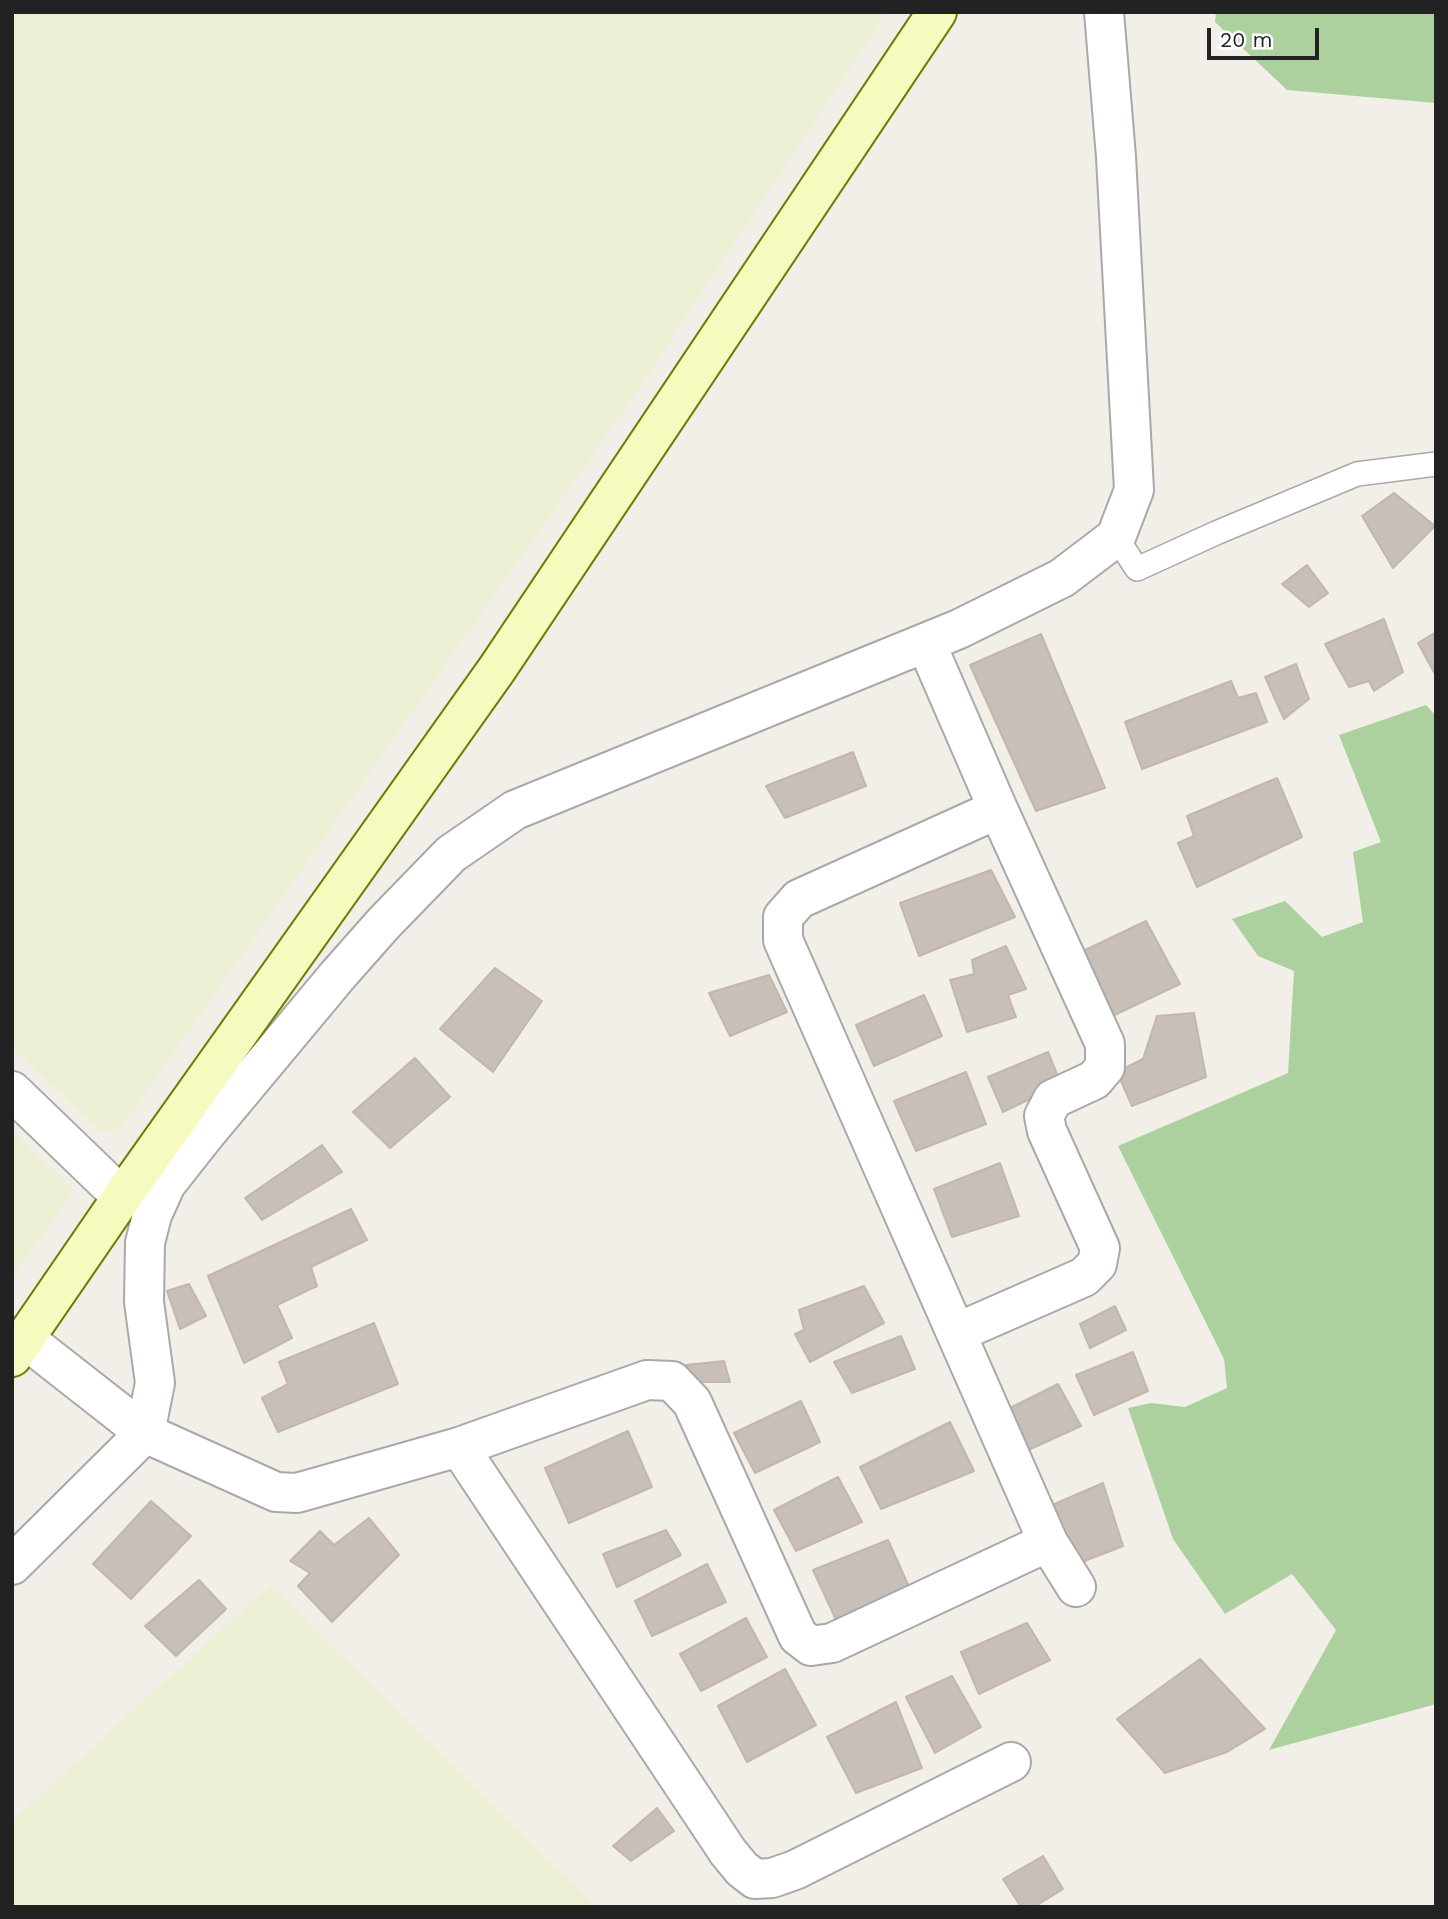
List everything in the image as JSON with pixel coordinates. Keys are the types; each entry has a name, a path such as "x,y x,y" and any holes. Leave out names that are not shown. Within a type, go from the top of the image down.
{"street":[{"path":"937,12 496,669 18,1348 145,1433 276,1492 297,1493 460,1447 647,1380 671,1381 692,1402 798,1636 811,1646 832,1643 1048,1542"},
{"path":"12,1565 145,1433 155,1383 144,1302 145,1242 152,1215 166,1184 338,975 451,854 515,810 959,629 1062,578 1116,537 1134,490 1116,157 1104,12"},
{"path":"926,643 1105,1044 1105,1067 1094,1080 1053,1099 1044,1116 1047,1131 1100,1248 1097,1264 1084,1277 956,1333"},
{"path":"998,809 799,899 783,918 783,940 1048,1542 1076,1587"},
{"path":"12,1091 122,1197"},
{"path":"460,1447 728,1852 742,1869 747,1893 772,1878 795,1870 1011,1762"}],"lane":[{"path":"1116,537 1137,569 1356,474 1436,464"}],"green space":[{"path":"12,12 887,12 631,401 119,1131 99,1131 12,1047"},
{"path":"1216,12 1436,12 1436,103 1287,90 1215,22"},
{"path":"1426,705 1436,716 1436,1704 1269,1750 1336,1630 1292,1574 1225,1614 1173,1539 1128,1408 1151,1403 1185,1407 1227,1388 1224,1359 1118,1146 1288,1073 1294,971 1258,956 1232,919 1285,901 1322,937 1363,922 1353,852 1381,842 1339,735"},
{"path":"12,1130 74,1191 12,1279"},
{"path":"270,1585 597,1907 12,1907 12,1821"}],"building":[{"path":"1394,493 1435,526 1393,568 1362,516"},
{"path":"1307,565 1328,593 1309,607 1282,584"},
{"path":"1384,619 1403,672 1374,691 1369,681 1349,687 1325,644"},
{"path":"1436,632 1436,676 1418,643"},
{"path":"1041,634 1105,788 1036,811 970,665"},
{"path":"1296,664 1309,699 1284,719 1265,677"},
{"path":"1231,681 1238,698 1256,693 1267,722 1142,769 1125,722"},
{"path":"853,752 866,786 785,818 766,786"},
{"path":"1277,778 1302,837 1197,887 1178,843 1194,836 1187,816"},
{"path":"991,870 1015,917 919,956 900,903"},
{"path":"1146,921 1180,984 1108,1018 1079,953"},
{"path":"1006,946 1026,989 1008,995 1016,1017 967,1032 950,980 974,974 972,960"},
{"path":"495,968 542,1001 493,1072 440,1029"},
{"path":"769,975 787,1012 730,1036 709,993"},
{"path":"924,995 942,1036 874,1066 856,1025"},
{"path":"1194,1013 1206,1077 1132,1106 1117,1072 1143,1059 1157,1016"},
{"path":"1048,1052 1061,1084 1003,1112 988,1077"},
{"path":"415,1058 450,1097 390,1148 353,1112"},
{"path":"966,1072 986,1124 916,1151 894,1101"},
{"path":"322,1145 342,1172 262,1220 245,1198"},
{"path":"1000,1163 1019,1216 952,1237 934,1189"},
{"path":"351,1209 367,1240 311,1267 317,1286 277,1305 292,1338 244,1363 208,1276"},
{"path":"189,1284 206,1316 180,1329 167,1291"},
{"path":"864,1286 884,1323 810,1362 795,1334 804,1330 799,1310"},
{"path":"1115,1306 1126,1330 1090,1348 1080,1324"},
{"path":"374,1323 398,1384 278,1432 262,1398 288,1384 279,1362"},
{"path":"901,1336 915,1369 852,1393 834,1362"},
{"path":"1133,1352 1148,1391 1094,1415 1076,1375"},
{"path":"724,1361 730,1382 691,1382 686,1365"},
{"path":"1058,1384 1081,1426 1026,1451 1010,1408"},
{"path":"801,1401 820,1442 755,1473 734,1433"},
{"path":"950,1422 974,1471 881,1509 860,1467"},
{"path":"628,1431 652,1487 569,1523 545,1468"},
{"path":"838,1477 862,1522 796,1551 774,1510"},
{"path":"1103,1483 1123,1546 1077,1564 1050,1506"},
{"path":"151,1501 191,1536 131,1599 93,1564"},
{"path":"369,1518 399,1555 332,1622 298,1586 310,1573 290,1561 320,1531 334,1545"},
{"path":"666,1530 681,1555 617,1587 603,1554"},
{"path":"888,1540 910,1589 837,1622 813,1570"},
{"path":"707,1564 726,1602 652,1636 635,1601"},
{"path":"199,1580 226,1609 176,1656 145,1626"},
{"path":"746,1618 767,1657 701,1691 680,1654"},
{"path":"1027,1623 1050,1660 979,1694 961,1652"},
{"path":"1200,1659 1265,1729 1227,1752 1165,1773 1117,1719"},
{"path":"785,1669 816,1725 747,1762 718,1706"},
{"path":"952,1676 981,1727 935,1753 906,1697"},
{"path":"896,1702 922,1768 856,1793 827,1737"},
{"path":"657,1808 674,1831 631,1861 613,1846"},
{"path":"1043,1856 1063,1889 1034,1907 1021,1907 1003,1879"}]}
